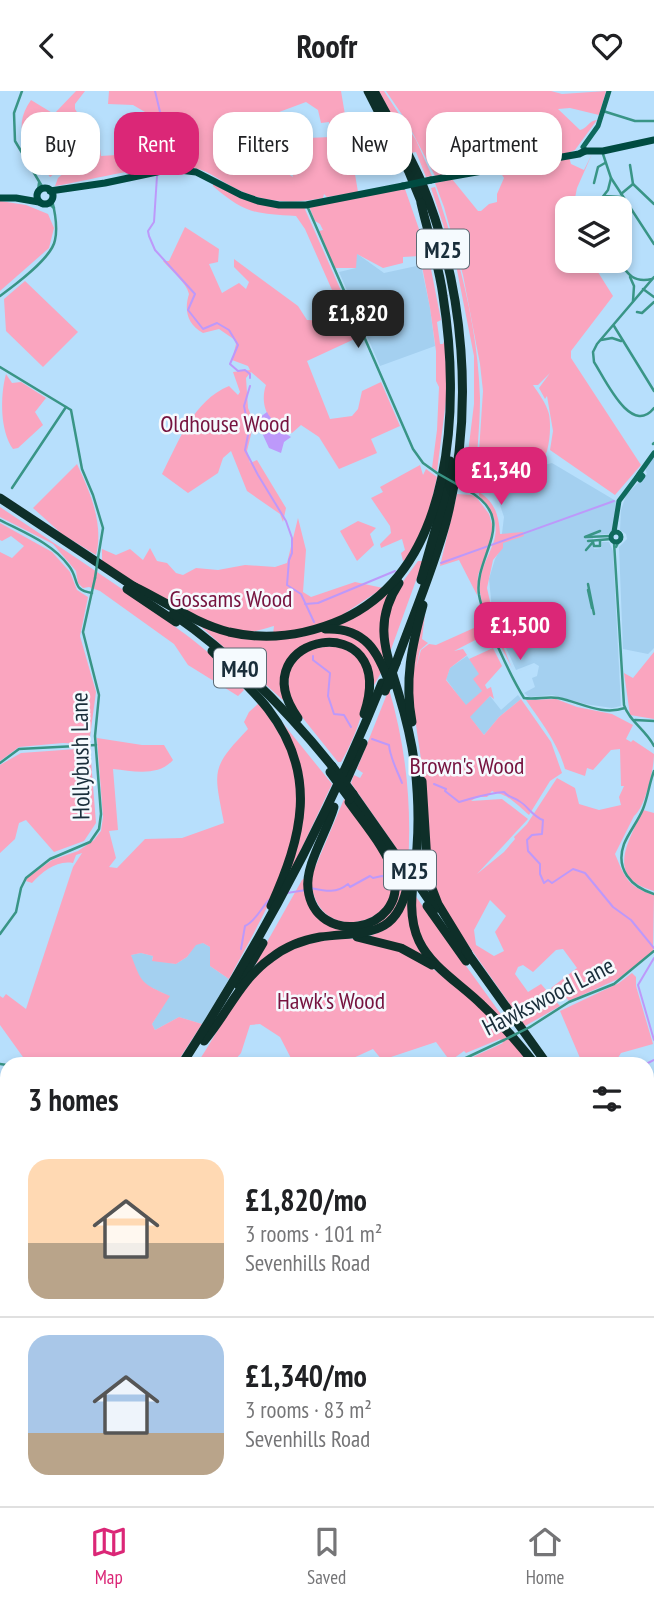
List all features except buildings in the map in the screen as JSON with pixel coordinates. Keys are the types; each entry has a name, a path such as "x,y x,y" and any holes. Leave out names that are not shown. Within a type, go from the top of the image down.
{"highway":[{"name":"M25","path":"368,91 408,172 437,251 451,323 455,373 444,499 434,540 395,659"},
{"name":"M25","path":"194,1057 251,964 334,807 434,563 449,508 459,450 463,402 458,324 442,244 426,196 374,91"},
{"name":"M25","path":"320,629 362,609 389,588 418,549 435,506 448,422 450,367 448,330 439,271 421,203"},
{"name":"M25","path":"434,523 447,462 452,394 449,326 437,251"},
{"name":"M25","path":"449,464 434,523 420,552 389,602 384,622 386,653 409,733 416,778 418,825 412,901 413,925 424,951 485,1007 529,1057"},
{"name":"M40","path":"0,498 177,616 248,675 287,714 332,767"},
{"name":"M40","path":"0,504 156,608 212,650 270,703 332,767"},
{"name":"M40","path":"434,563 410,657 409,698 423,786 428,878 438,904 468,953"},
{"name":"M25","path":"133,586 196,620 231,632 277,636 320,629 340,629 355,633 369,644 378,656 398,713 411,779 412,850 409,879 400,909 389,922 376,930 307,940 271,957 252,975 204,1041"},
{"name":"M40","path":"334,807 310,873 309,895 316,909 327,920 343,927 361,927 373,922 386,910 394,894 395,881 389,862 332,767 292,710 285,691 286,674 292,660 304,648 317,643 330,641 347,646 362,658 370,674 369,698 350,755"},
{"name":"M40","path":"212,650 272,714 292,753 299,782 301,816 295,848 250,952"},
{"name":"M25","path":"186,1057 298,867 384,687"},
{"name":"M40","path":"351,798 536,1057"},
{"name":"M40","path":"419,891 468,953 543,1057"},
{"name":"M25","path":"342,936 401,948 453,980"}],"main road":[{"path":"0,196 18,193 59,195 171,169 182,169 196,172 258,201 279,205 306,205 572,154 586,148 603,151 654,140"},
{"path":"0,196 39,202 46,195"}],"street":[{"path":"0,296 16,285 53,247 55,239 46,195 15,141 14,113 22,91"},
{"path":"586,148 598,126 609,91"},
{"path":"603,111 635,121 654,121"},
{"path":"603,151 611,179 654,244"},
{"path":"594,183 598,167 605,163"},
{"path":"630,165 633,184 654,204"},
{"path":"604,196 611,179"},
{"path":"604,196 622,195 633,184"},
{"path":"306,205 413,449 423,463 476,495 487,506 493,518 495,531 480,574 479,593 487,620 523,698 556,697 578,705 613,711 625,708"},
{"path":"627,273 634,286 633,302"},
{"path":"630,277 645,281 653,278"},
{"path":"653,278 594,349 594,362 631,415 641,417 654,408"},
{"path":"643,289 654,297"},
{"path":"637,312 643,314 654,302"},
{"path":"614,324 621,341 654,391"},
{"path":"600,341 612,338 621,341"},
{"path":"0,367 66,407 12,488"},
{"name":"Hollybush Lane","path":"0,934 16,912 21,888 26,879 50,859 84,846 98,832 101,814 96,745 98,684 83,632 103,528 82,468 71,410 66,407"},
{"path":"654,453 640,476 629,484 620,501 615,537 625,708 654,746"},
{"path":"0,520 48,545 69,566 78,588 92,593"},
{"path":"586,538 600,531"},
{"path":"586,538 615,537"},
{"path":"586,551 593,542 615,537"},
{"path":"586,538 601,540"},
{"path":"587,583 592,596 594,614 590,599 587,583"},
{"path":"635,720 654,721"},
{"path":"0,763 19,749 96,745"},
{"path":"654,771 643,809 624,845 621,861 626,876 634,885 654,894"},
{"name":"Hawkswood Lane","path":"468,1057 530,1027 569,1002 614,984 654,951"}],"shaded area":[{"path":"356,253 384,273 421,265 435,346 380,366 339,272 356,268"},
{"path":"267,412 291,437 284,442 281,453 269,448 257,422"},
{"path":"654,456 654,648 648,654 623,649 619,547 627,539 626,534 620,530 621,510 626,495 647,474 645,468"},
{"path":"552,463 616,501 612,531 608,534 593,535 593,539 594,549 601,548 602,542 609,542 613,551 621,706 612,708 585,704 552,695 529,697 524,693 535,687 532,678 537,676 539,666 534,663 516,670 498,630 492,609 489,579 500,550 504,517 497,496 527,484 544,465"},
{"path":"467,656 480,674 482,692 466,706 446,679 450,668"},
{"path":"518,695 521,699 499,717 484,735 469,716 490,696 501,710"},
{"path":"203,943 210,947 210,966 229,979 202,1024 179,1017 155,1030 152,1024 169,996 148,986 136,976 131,955 141,953 153,956 152,960 176,964 187,957 196,944"}],"green space":[{"path":"76,91 85,91 75,104 77,112 56,112"},
{"path":"109,91 341,91 345,112 327,112 327,122 321,123 318,110 306,102 279,112 213,112 213,175 313,175 313,138 327,137 327,175 355,175 358,192 327,197 324,194 323,198 311,200 277,201 244,192 199,169 199,112 145,112 133,105 108,104"},
{"path":"379,91 384,91 398,112 390,112"},
{"path":"386,91 551,91 562,94 606,91 599,115 570,108 558,109 561,112 426,112 426,159 412,132 412,112 400,112"},
{"path":"31,100 51,112 25,112"},
{"path":"562,113 580,130 597,120 575,150 562,154"},
{"path":"412,134 426,162 426,175 432,176 426,177 416,152 412,153"},
{"path":"100,149 101,156 114,155 114,175 55,186 61,175 100,175"},
{"path":"592,154 575,196 555,196 555,273 599,273 613,296 571,351 571,358 641,465 615,495 550,450 553,431 547,396 545,399 539,388 550,373 538,385 533,385 549,414 549,437 544,458 527,478 512,486 497,486 489,481 478,467 483,391 480,364 463,275 435,183 452,179 478,211 481,211 489,204 497,202 497,194 504,178 502,175 562,175 562,158 569,157 571,164 584,170"},
{"name":"Oldhouse Wood","path":"213,183 238,196 304,207 361,336 307,361 330,419 352,416 358,409 362,391 381,382 400,426 371,439 377,453 339,469 319,437 301,425 292,433 285,431 272,420 264,403 266,385 251,372 246,378 248,408 254,422 247,451 250,463 257,460 286,508 283,522 280,514 247,491 231,451 223,458 218,473 188,493 162,474 196,412 216,393 229,386 238,395 240,392 233,372 250,370 248,366 232,360 235,340 219,329 203,333 190,321 187,311 189,294 182,281 163,261 169,261 185,227 219,249 218,262 209,264 222,293 239,283 246,289 249,282 234,267 234,259 298,306 307,320 337,321 343,306 339,297 336,299 305,229 296,216 270,214 242,207 213,186"},
{"path":"435,187 459,264 475,344 480,398 475,489 464,485 474,404 474,356 455,260 431,188"},
{"path":"405,189 427,252 424,255 425,263 430,264 441,320 437,322 440,344 443,344 445,338 447,393 437,471 432,468 439,387 436,381 436,351 430,308 420,256 403,257 403,263 383,268 357,254 356,268 335,268 319,231 323,230 315,221 309,206"},
{"path":"0,201 26,205 48,214 54,228 49,248 0,291"},
{"path":"25,281 78,332 43,367 6,331 4,299"},
{"path":"6,374 12,383 21,382 46,398 35,412 43,425 18,448 13,449 2,413"},
{"path":"77,464 97,520 96,555 62,534 33,508"},
{"path":"420,465 423,475 426,469 437,477 429,513 408,558 403,561 401,553 405,550 402,539 381,548 380,544 391,533 390,526 371,498 383,492 380,487"},
{"path":"479,492 489,500 495,510 500,534 523,532 524,536 503,543 503,548 493,560 487,588 496,629 512,668 489,621 480,592 480,579 493,545 495,523"},
{"path":"457,494 477,498 489,514 492,524 493,534 478,575 477,595 459,560 440,566"},
{"path":"0,507 191,638 214,657 244,690 238,696 188,665 174,644 100,591 83,588 78,583 76,571 53,544 0,517"},
{"name":"Gossams Wood","path":"298,518 306,550 303,592 311,597 355,582 383,588 336,619 318,627 273,634 274,626 248,632 230,630 172,605 102,561 102,549 116,555 130,549 143,560 150,548 157,561 167,563 176,573 183,575 196,568 218,570 245,565 275,567 287,563"},
{"path":"358,521 376,528 370,534 374,545 357,561 340,531"},
{"path":"0,523 52,552 70,572 77,590 88,597 80,636 96,692 89,744 63,743 19,747 0,761 0,552 12,558 24,546 11,536 0,540"},
{"path":"418,561 423,561 389,655 386,618 399,587"},
{"path":"393,588 387,599 386,664 379,652 338,625 369,608"},
{"name":"Brown's Wood","path":"425,614 422,639 428,643 420,650 416,668 421,650 429,644 436,645 485,623 489,633 454,651 463,649 467,655 450,668 446,680 466,705 482,691 473,679 479,674 469,659 493,648 502,666 485,685 487,689 491,687 494,699 490,696 470,717 484,735 499,717 521,699 551,742 562,773 550,781 529,815 502,794 492,791 487,797 477,797 471,801 502,799 528,819 477,874 504,852 515,839 557,778 575,788 579,804 599,810 621,805 619,797 624,786 621,786 620,749 611,750 593,770 587,768 585,776 565,769 554,742 526,700 556,699 577,707 612,714 633,725 626,739 631,742 633,740 654,754 645,797 615,854 628,881 638,889 654,895 653,951 618,979 569,1001 561,992 556,995 551,988 577,968 563,949 556,950 533,972 523,965 518,967 515,974 528,992 541,984 560,1006 525,1026 443,909 431,878 427,800 412,698 413,658","holes":["490,900 506,916 495,932 504,951 494,956 476,945 474,930"]},
{"path":"198,624 239,636 341,631 365,642 382,671 373,687 372,675 346,643 297,651 282,690 284,701"},
{"path":"339,646 362,663 367,682 360,719 341,762 338,762 290,702 288,676 292,664 310,648"},
{"path":"654,652 654,719 630,715 624,673 633,678"},
{"path":"389,689 400,733 406,776 408,865 351,783 354,775 360,778 363,773 357,769"},
{"path":"259,703 278,732 292,764 297,792 296,820 290,848 269,903 229,979 210,966 210,947 203,943 196,945 187,957 176,964 152,961 153,956 141,953 131,955 144,981 170,996 152,1024 155,1030 179,1017 202,1024 181,1057 23,1057 0,1025 0,996 3,998 6,994 26,1009 73,867 82,853 76,855 73,863 61,863 51,867 32,883 26,881 52,860 78,851 94,840 101,831 103,817 97,738 142,745 164,745 173,760 153,771 113,769 118,830 109,831 116,858 109,867 117,868 145,839 182,838 224,823 218,792 218,771 227,753 248,729 244,722 249,712"},
{"path":"277,716 332,784 289,875 303,821 303,790"},
{"path":"90,748 96,823 84,841 54,852 26,820 19,823 15,839 0,853 0,765 21,753"},
{"path":"344,799 375,843 390,871 392,890 386,905 374,916 358,922 342,921 327,914 316,900 311,877"},
{"path":"643,810 654,813 654,891 629,877 625,867 627,846"},
{"path":"399,873 405,881 399,907 385,924 310,937 255,969 258,958 302,880 307,876 310,902 345,929 386,913 396,874"},
{"path":"409,888 409,907 428,959 370,936 380,932"},
{"path":"414,894 508,1024 506,1026 454,981 430,954 416,926"},
{"name":"Hawk's Wood","path":"344,938 374,943 402,952 427,965 471,1000 526,1057 473,1057 503,1043 500,1039 466,1053 464,1051 456,1057 447,1057 436,1042 391,1057 380,1057 373,1049 355,1057 290,1057 280,1037 260,1024 250,1025 238,1057 201,1057 246,987 258,973 281,954 319,941"},
{"path":"632,973 636,977 636,986 653,1044 621,1053 618,1057 580,1057 560,1011 619,983"}],"waterway":[{"path":"155,91 160,112"},
{"path":"157,176 154,222 148,231 155,250 195,294 188,310 203,329 217,323 229,330 238,345 230,364 238,371 245,370 250,374 250,378"},
{"path":"250,386 244,406 249,430 245,450 286,521 292,538 287,585 301,594 314,622"},
{"path":"441,563 614,501"},
{"path":"305,604 318,603 395,571"},
{"path":"313,656 313,660 330,673 328,696 334,714 344,715 351,727"},
{"path":"372,739 389,745 402,783"},
{"path":"434,784 446,789 445,791 459,802 504,792 522,803 543,820 542,834 532,835 527,840 528,851 540,864 544,883 548,880 552,883 573,869 585,873 613,907 631,920 654,948"},
{"path":"311,888 335,890 348,884 350,887 370,876 389,877"},
{"path":"287,893 306,890"},
{"path":"241,949 245,926 269,900"},
{"path":"654,958 638,985 654,1040"}]}
